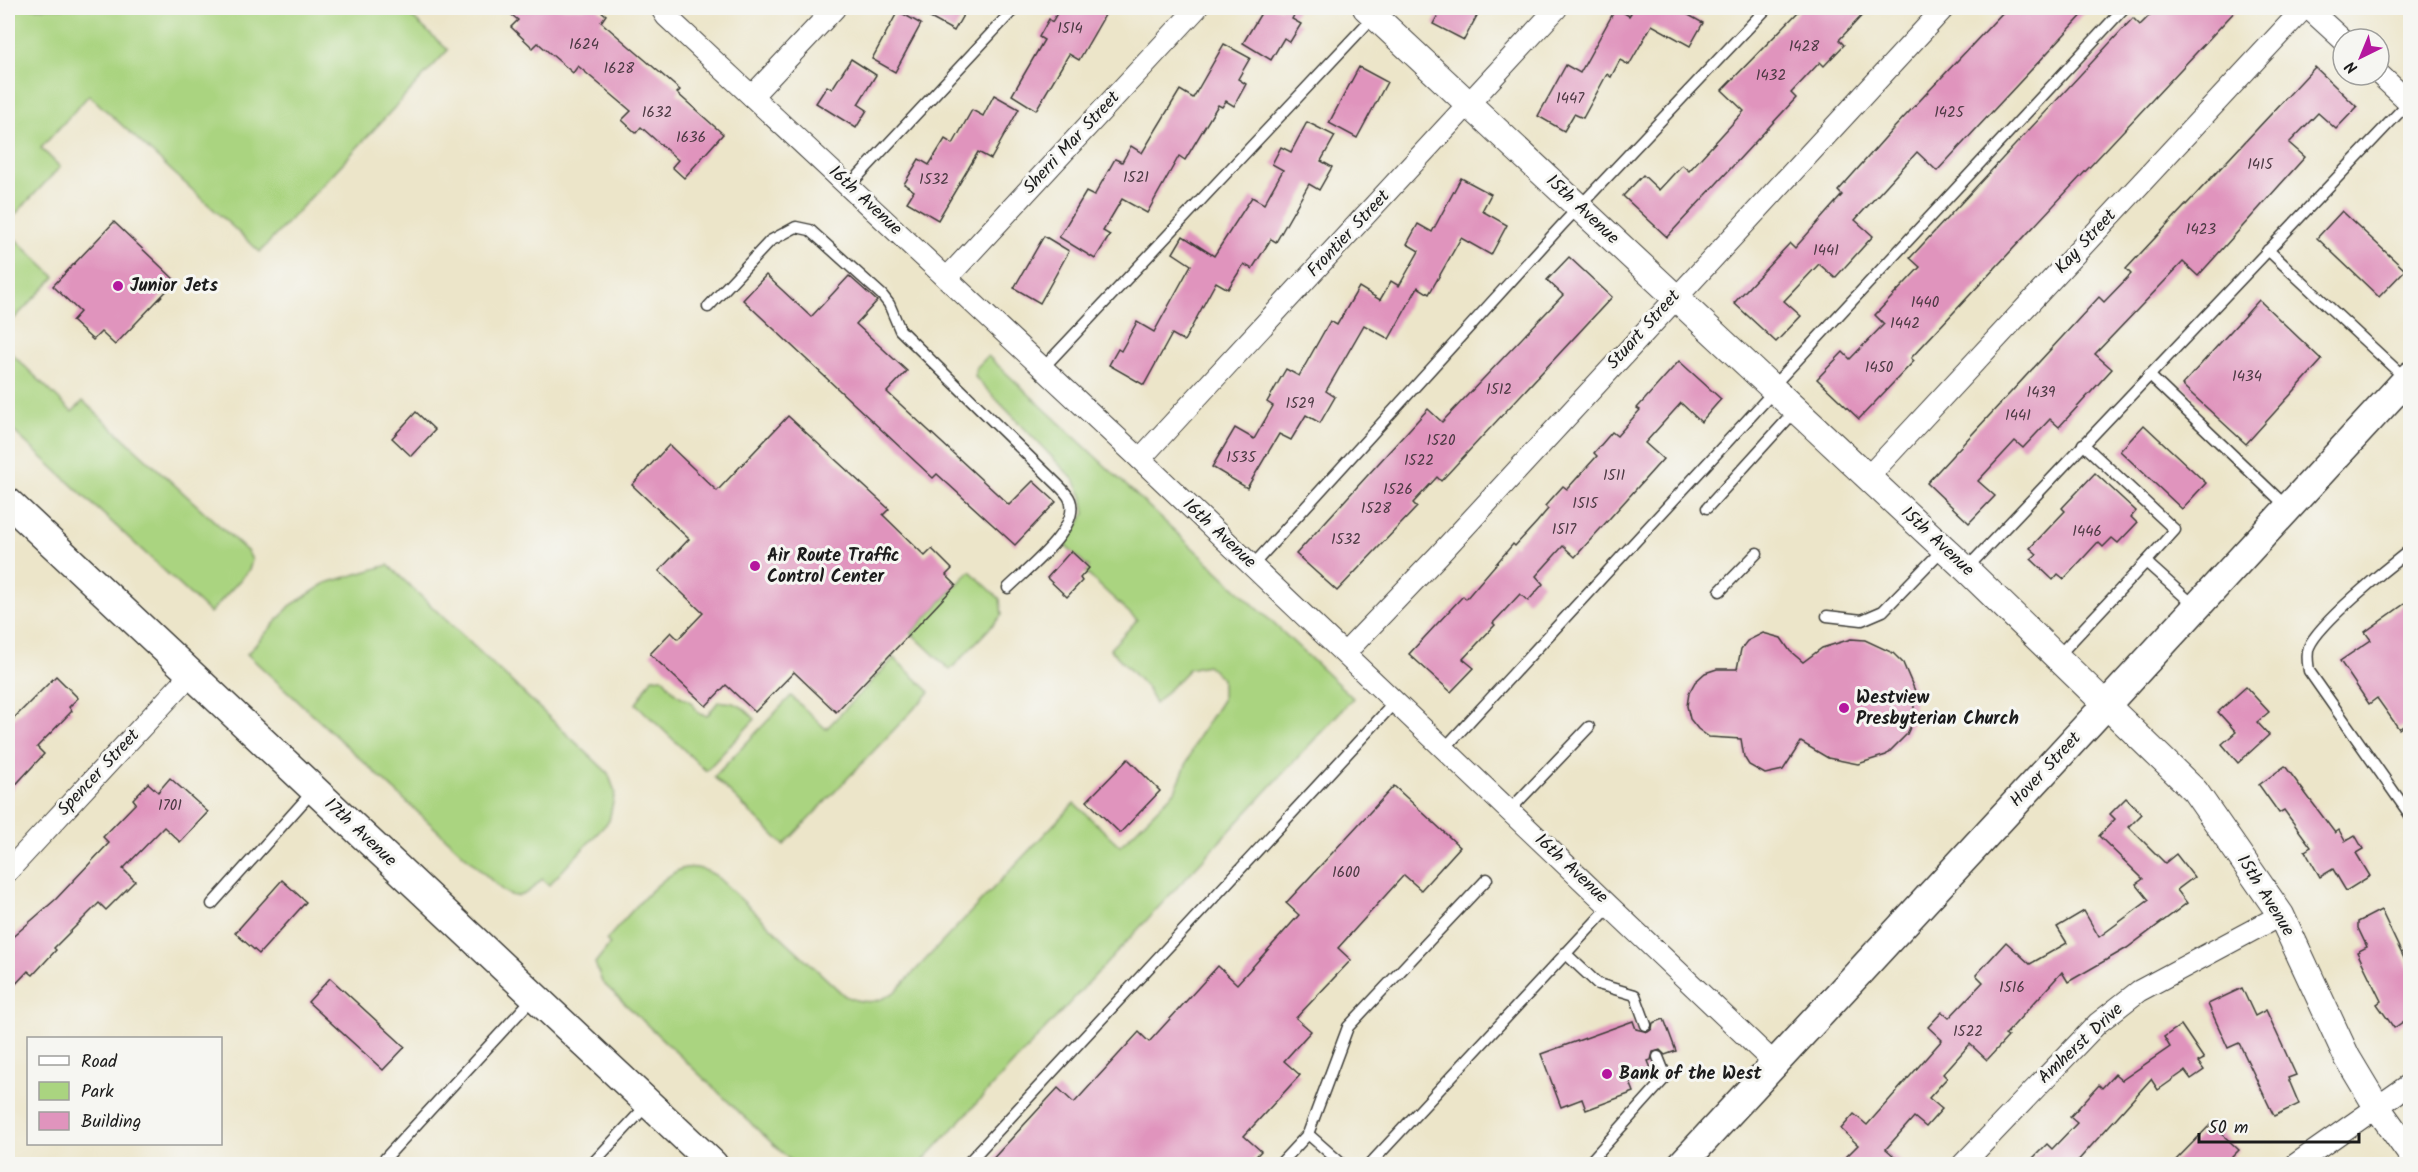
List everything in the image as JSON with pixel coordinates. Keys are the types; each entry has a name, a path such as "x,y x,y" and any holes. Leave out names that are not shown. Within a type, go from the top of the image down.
{"main road":[{"name":"Hover Street","path":"1682,1164 2409,378"},
{"name":"17th Avenue","path":"8,502 713,1164"}],"street":[{"name":"16th Avenue","path":"662,8 666,16 1140,459 1774,1063"},
{"path":"752,96 835,8"},
{"name":"Sherri Mar Street","path":"947,278 1197,8"},
{"name":"Frontier Street","path":"1140,459 1557,8"},
{"name":"Stuart Street","path":"1345,653 1438,556 1944,8"},
{"path":"2306,8 2331,30"},
{"name":"Kay Street","path":"1868,477 2306,8"},
{"name":"15th Avenue","path":"1374,10 1469,105 1944,548 2195,791 2281,915 2347,1057 2377,1107 2410,1153"},
{"path":"2391,85 2410,102"},
{"name":"Spencer Street","path":"8,871 191,674"},
{"name":"Amherst Drive","path":"1963,1164 2098,1023 2139,992 2281,915"},
{"path":"2296,1164 2410,1084"}],"lane":[{"path":"849,186 1015,8"},
{"path":"1252,566 1579,207 1767,8"},
{"path":"1444,749 2124,8"},
{"path":"1043,368 1374,10"},
{"path":"1966,569 2410,102"},
{"path":"708,307 770,242 796,227 810,230 882,295 889,304 900,330 1055,482 1070,500 1071,514 1066,528 1008,588"},
{"path":"2268,250 2409,378"},
{"path":"2149,375 2288,508"},
{"path":"1707,508 1796,410"},
{"path":"2058,657 2175,530 2083,444"},
{"path":"1827,616 1863,620 1883,611 1944,548"},
{"path":"2410,550 2321,630 2309,648 2307,658 2309,670 2410,815"},
{"path":"1720,591 1757,553"},
{"path":"2146,562 2197,607"},
{"path":"967,1164 1395,702"},
{"path":"1509,810 1589,727"},
{"path":"212,904 314,790"},
{"path":"1280,1164 1308,1134 1348,1027 1487,879"},
{"path":"1370,1164 1610,906"},
{"path":"1565,953 1598,984 1635,995 1646,1025"},
{"path":"380,1164 534,996"},
{"path":"1588,1164 1666,1077 1658,1057"},
{"path":"592,1164 648,1104"},
{"path":"1308,1134 1341,1164"}],"green space":[{"path":"8,8 402,8 448,50 260,252 89,95 41,148 60,167 8,222"},
{"path":"8,232 55,277 8,325"},
{"path":"8,350 72,412 83,401 248,552 252,560 249,570 210,613 8,426"},
{"path":"988,356 1353,698 920,1164 794,1164 602,982 595,963 610,944 606,940 632,910 654,888 675,872 689,867 704,870 715,875 845,996 865,1002 884,998 896,991 1074,803 1120,846 1175,791 1197,739 1222,700 1222,678 1207,665 1189,669 1155,704 1146,687 1110,649 1137,620 1085,572 1089,567 1064,545 1085,514 1082,496 1074,480 975,377 976,368"},
{"path":"388,565 608,773 615,792 609,821 549,885 542,879 520,896 503,891 247,654 290,606 326,583"},
{"path":"970,571 1000,599 1002,615 950,670 911,633"},
{"path":"894,658 930,692 784,845 714,777 791,696 826,729"},
{"path":"662,677 676,694 690,701 700,714 707,716 718,702 730,702 743,708 755,719 706,771 636,704 652,678"}],"building":[{"path":"503,8 597,8 606,15 601,22 680,90 677,93 723,134 684,178 672,167 678,160 641,127 636,133 622,120 631,111 578,66 573,73 538,43 533,48 511,27 518,20"},
{"path":"912,8 967,8 954,31"},
{"path":"1060,8 1109,8 1079,60 1069,54 1036,110 1012,95 1044,40 1039,37 1049,19 1052,22"},
{"path":"1264,8 1298,8 1292,19 1301,24 1290,42 1284,38 1271,60 1243,43"},
{"path":"1442,8 1481,8 1464,40 1433,24"},
{"path":"1616,8 1629,16 1631,13 1622,8 1676,8 1703,23 1690,46 1652,25 1629,65 1620,60 1611,77 1607,74 1583,118 1574,114 1564,131 1538,116 1566,65 1580,73"},
{"path":"1802,8 1869,8 1839,40 1844,45 1824,66 1820,62 1791,93 1796,98 1667,237 1623,196 1643,175 1659,190 1682,165 1689,171 1744,111 1722,90"},
{"path":"2007,8 2089,8 1937,171 1917,152 1855,220 1873,236 1835,278 1819,264 1784,301 1801,316 1776,342 1734,303 1790,243 1795,248 1842,195 1838,191"},
{"path":"2157,8 2238,8 1911,358 1914,361 1859,419 1817,379 1843,352 1850,359 1884,324 1875,315 1920,267 1910,258 2133,18 2140,25"},
{"path":"898,11 921,24 895,72 872,59"},
{"path":"1224,44 1250,58 1238,79 1246,84 1234,106 1226,101 1222,107 1218,105 1185,160 1179,156 1147,213 1122,199 1103,231 1110,235 1095,259 1059,237 1086,192 1094,196 1115,159 1122,162 1131,146 1142,153 1180,90 1193,98"},
{"path":"851,59 876,75 858,104 867,110 856,128 816,103 827,86 832,89"},
{"path":"1359,67 1387,82 1357,138 1329,123"},
{"path":"2315,67 2331,82 2331,87 2336,87 2357,107 2336,129 2318,113 2289,143 2305,157 2198,276 2183,262 2095,354 2112,369 2059,427 2050,419 2023,448 2015,441 1978,481 1995,496 1969,523 1927,483 2099,297 2104,302 2131,274 2126,269"},
{"path":"994,95 1019,109 991,159 978,152 938,220 907,202 914,191 904,184 919,159 929,165 945,139 953,144 972,110 983,116"},
{"path":"1307,122 1335,136 1321,161 1332,167 1319,190 1309,184 1276,242 1271,239 1252,269 1244,264 1228,289 1216,282 1184,341 1172,334 1144,385 1109,365 1118,349 1121,351 1137,322 1154,332 1191,265 1173,253 1183,236 1214,256 1252,197 1264,204 1283,170 1272,164 1281,147 1291,152"},
{"path":"1461,178 1491,194 1482,211 1507,225 1491,255 1461,238 1429,294 1418,287 1389,339 1364,325 1326,391 1335,397 1320,423 1306,415 1291,440 1279,434 1247,488 1212,467 1235,428 1254,439 1273,406 1267,402 1286,369 1299,376 1330,321 1337,325 1359,287 1380,300 1391,281 1399,286 1419,251 1407,244 1418,224 1432,232"},
{"path":"2342,211 2405,270 2379,297 2317,238"},
{"path":"114,222 176,281 115,345 101,332 93,340 72,321 80,312 53,286"},
{"path":"1044,236 1069,251 1040,303 1014,288"},
{"path":"1569,257 1612,297 1441,481 1437,477 1413,503 1417,507 1337,591 1296,554 1428,409 1442,422 1563,295 1547,280"},
{"path":"766,275 811,317 849,276 877,301 856,324 907,371 887,392 1009,505 1033,481 1056,502 1015,545 937,474 933,478 743,300"},
{"path":"2259,300 2322,360 2246,444 2182,385"},
{"path":"1679,361 1721,399 1701,422 1681,403 1645,443 1663,459 1575,557 1563,546 1536,576 1543,584 1528,601 1520,594 1463,659 1474,668 1451,692 1409,654 1463,596 1466,599 1513,544 1515,546 1537,522 1548,509 1545,506 1563,486 1567,489 1597,456 1594,453 1612,432 1617,436 1640,410 1637,408"},
{"path":"416,412 435,430 411,456 392,438"},
{"name":"Air Route Traffic Control Center","path":"788,416 889,509 883,515 925,556 932,549 952,569 946,575 956,585 836,712 794,672 755,712 726,685 706,706 650,654 671,632 678,639 703,613 659,571 689,539 632,485 669,445 717,491"},
{"path":"2144,425 2206,483 2182,509 2120,451"},
{"path":"2095,473 2136,511 2131,517 2137,523 2118,543 2112,538 2103,547 2098,542 2064,579 2058,574 2053,580 2031,559 2037,554 2030,548 2065,511 2062,508"},
{"path":"1071,551 1089,568 1080,578 1082,581 1067,597 1047,578"},
{"path":"2410,600 2410,721 2399,729 2377,698 2369,704 2340,661 2371,640 2365,632"},
{"path":"1763,633 1781,638 1790,651 1803,662 1822,648 1851,639 1865,640 1893,653 1903,663 1915,691 1913,721 1907,734 1886,755 1858,764 1828,758 1801,742 1783,770 1765,774 1749,765 1744,757 1741,739 1709,737 1690,719 1687,706 1689,693 1695,682 1705,673 1717,669 1737,669 1741,649 1747,641"},
{"path":"56,676 78,698 69,707 72,711 37,747 44,754 8,793 8,724"},
{"path":"2246,687 2269,712 2257,722 2269,735 2238,763 2222,744 2236,732 2218,712"},
{"path":"1128,759 1160,791 1120,833 1087,801"},
{"path":"2285,766 2335,833 2339,830 2345,841 2355,835 2363,849 2356,853 2370,876 2346,891 2333,869 2320,877 2305,851 2311,847 2284,810 2279,813 2259,785"},
{"path":"170,778 208,812 180,842 164,827 123,869 135,881 106,910 99,903 54,948 56,950 33,975 28,971 8,992 8,941 56,899 109,843 103,837 136,803 133,799 148,783 158,792"},
{"path":"1394,786 1460,847 1421,890 1404,875 1338,948 1351,960 1296,1018 1311,1031 1284,1061 1300,1075 1244,1136 1261,1151 1249,1164 988,1164 1058,1088 1074,1103 1139,1032 1149,1042 1218,966 1237,984 1299,915 1286,903"},
{"path":"2126,798 2142,814 2129,827 2165,863 2176,854 2194,877 2177,890 2187,903 2127,948 2068,982 2062,972 2005,1035 2008,1037 1987,1060 1970,1044 1943,1074 1947,1078 1929,1098 1942,1109 1926,1127 1914,1117 1886,1149 1903,1164 1839,1164 1858,1145 1841,1129 1854,1114 1867,1125 1942,1040 1928,1027 1942,1012 1949,1018 1983,982 1976,975 2006,942 2030,964 2067,943 2057,927 2084,911 2099,937 2149,900 2136,884 2143,879 2099,836 2115,819 2110,814"},
{"path":"282,880 306,902 259,954 235,933"},
{"path":"2381,910 2410,971 2410,1017 2394,1028 2377,1004 2381,1001 2357,952 2367,947 2358,928 2358,922"},
{"path":"330,978 405,1047 383,1070 308,1002"},
{"path":"2242,988 2255,1016 2266,1010 2296,1075 2288,1078 2299,1104 2274,1116 2239,1043 2228,1048 2208,1004"},
{"path":"1664,1019 1676,1051 1665,1055 1660,1050 1653,1052 1651,1060 1648,1061 1653,1073 1630,1082 1634,1092 1586,1110 1582,1099 1561,1107 1541,1054 1633,1021 1636,1029 1648,1032 1652,1029 1653,1023"},
{"path":"2181,1025 2204,1059 2198,1062 2204,1070 2191,1079 2185,1071 2158,1090 2151,1079 2075,1164 2027,1164 2047,1144 2052,1149 2077,1123 2070,1117 2099,1085 2102,1088 2115,1074 2122,1080 2170,1047 2164,1037"},
{"path":"2211,1124 2239,1150 2225,1164 2172,1164"}],"place":[{"name":"Junior Jets","path":"118,286"},
{"name":"Air Route Traffic Control Center","path":"755,566"},
{"name":"Westview Presbyterian Church","path":"1844,708"},
{"name":"Bank of the West","path":"1607,1074"}]}
